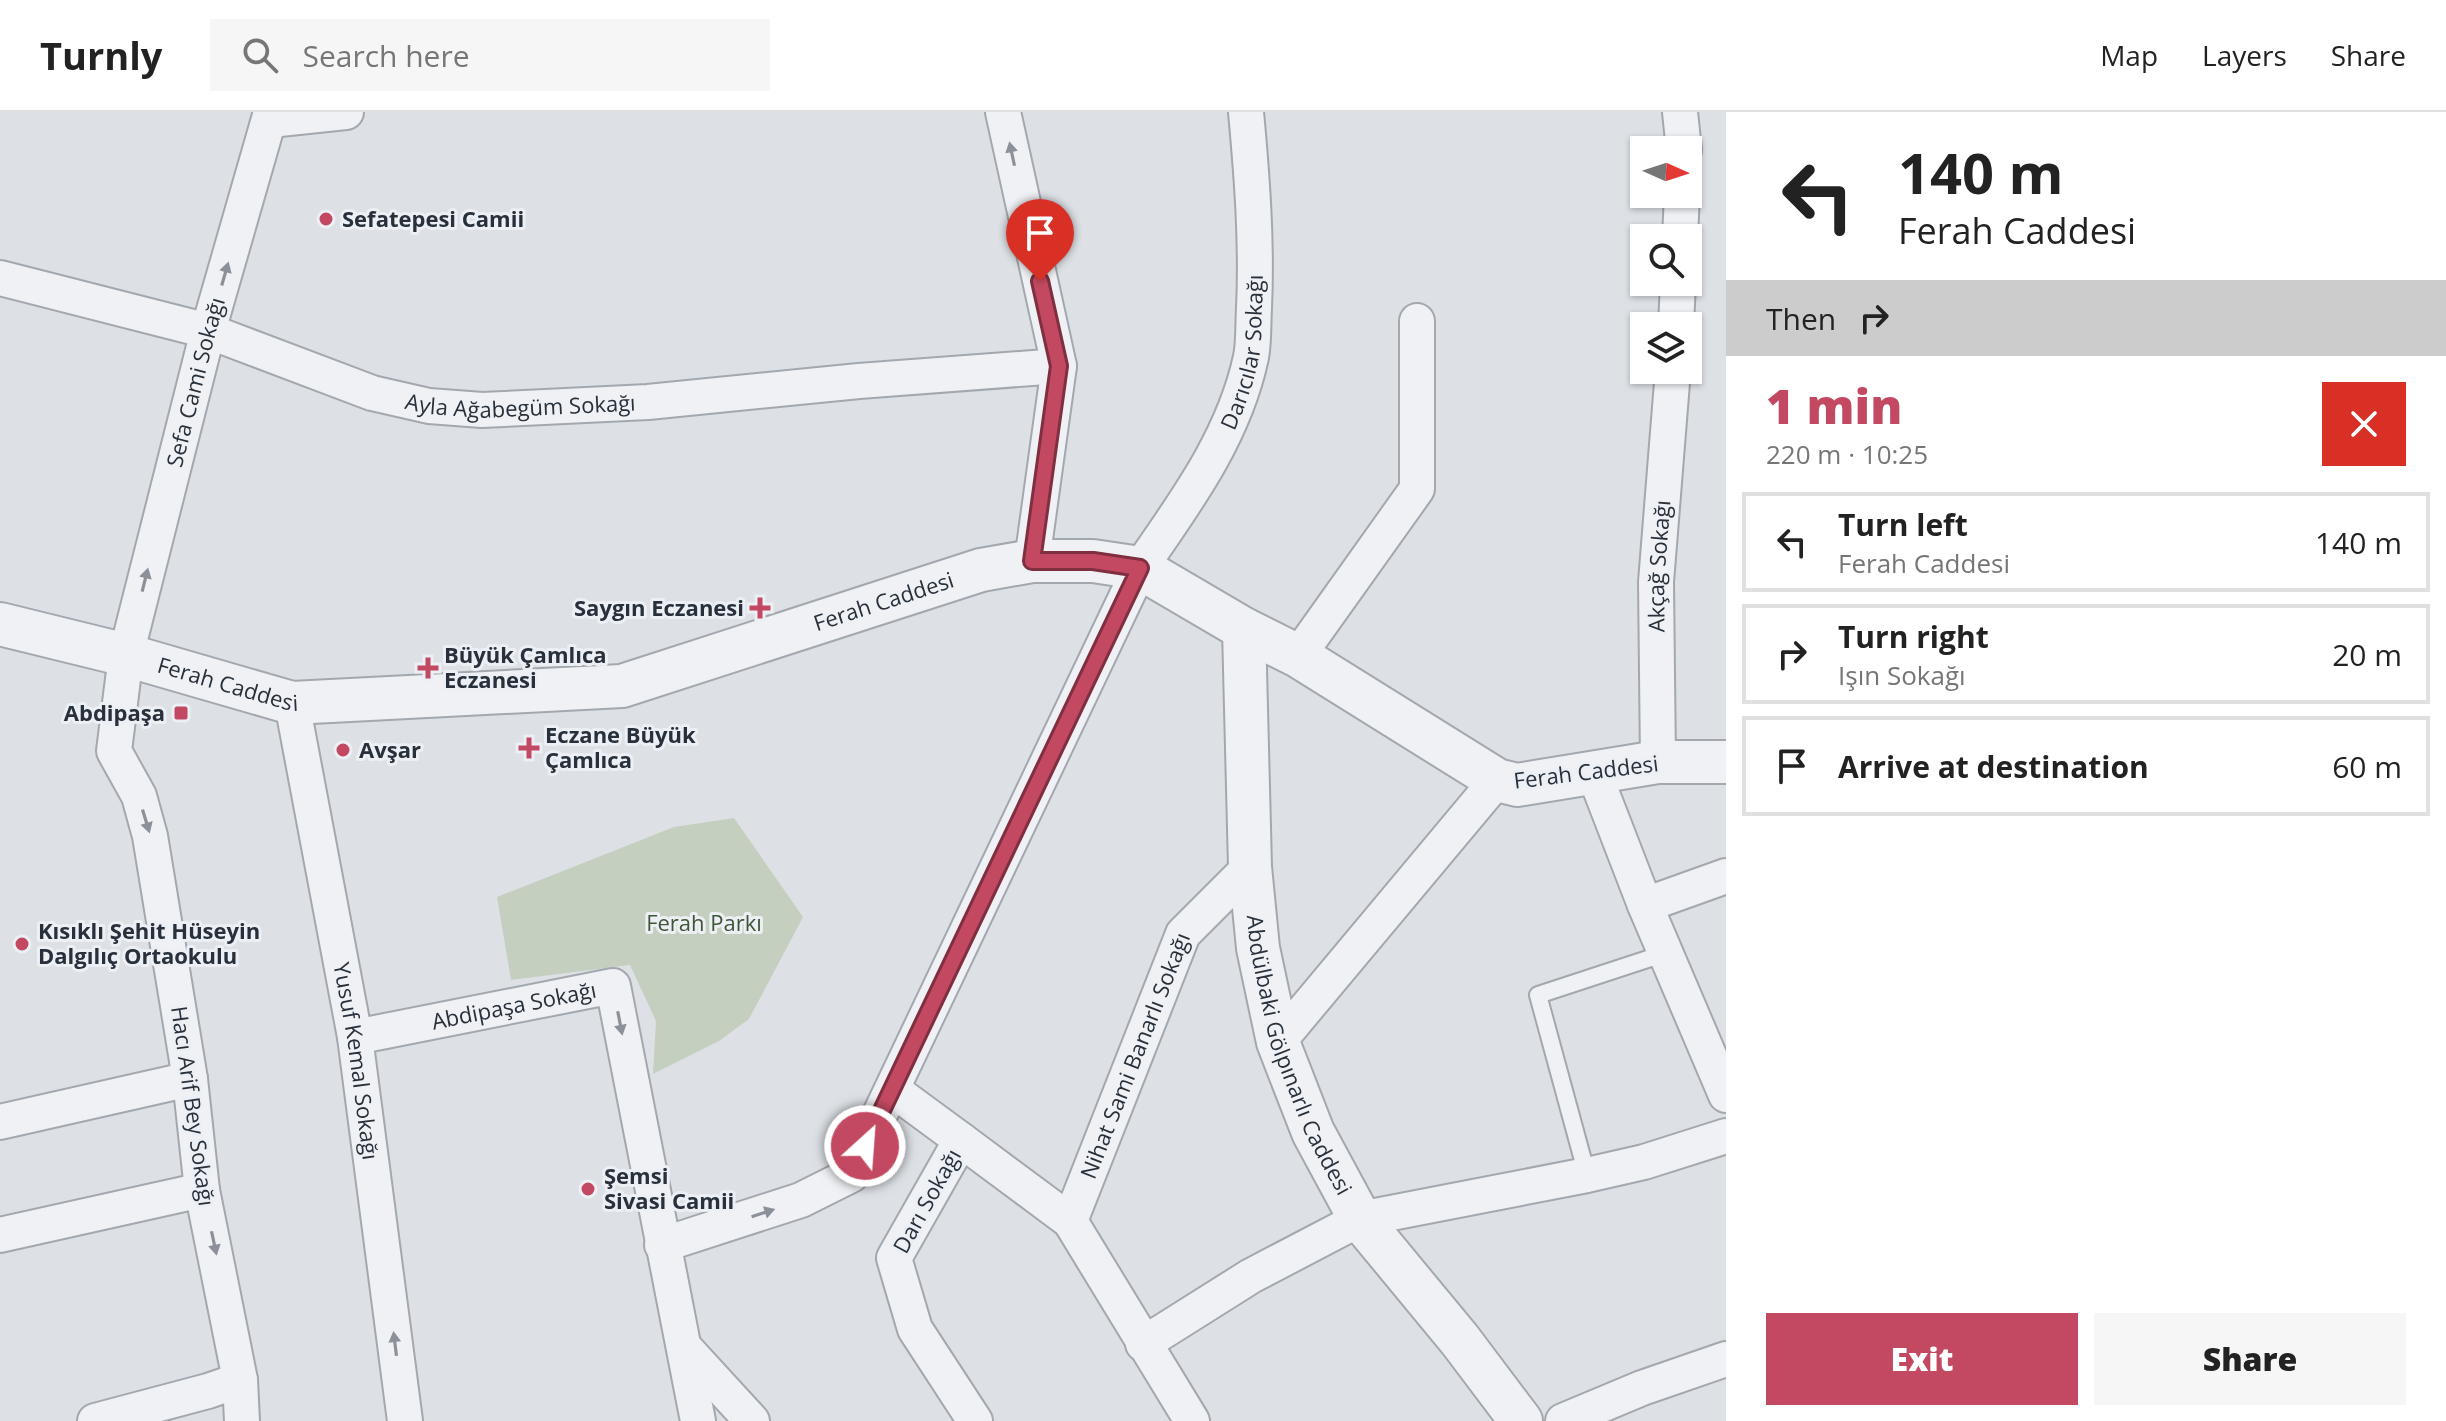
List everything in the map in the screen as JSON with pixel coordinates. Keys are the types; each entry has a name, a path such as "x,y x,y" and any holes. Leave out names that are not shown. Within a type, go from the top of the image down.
{"street":[{"path":"270,116 346,112"},
{"path":"1003,112 1059,366 1032,561"},
{"name":"Darıcılar Sokağı","path":"662,1245 801,1200 851,1175 1140,568 1202,477 1231,419 1251,356 1255,244 1246,112"},
{"path":"1680,112 1683,136"},
{"name":"Sefa Cami Sokağı","path":"114,751 126,655 208,331 270,116"},
{"name":"Ayla Ağabegüm Sokağı","path":"0,278 208,331 372,393 429,406 482,410 648,402 859,381 1059,366"},
{"path":"1298,656 1417,489 1417,321"},
{"name":"Akçağ Sokağı","path":"1658,762 1656,582 1672,384"},
{"name":"Ferah Caddesi","path":"0,624 126,655 292,703 622,686 981,570 1032,561 1093,561 1140,568 1244,629 1298,656 1497,780 1517,785 1658,762 1726,762"},
{"name":"Abdülbaki Gölpınarlı Caddesi","path":"1244,629 1250,867 1258,948 1278,1042 1313,1132 1360,1219 1460,1340 1521,1421"},
{"name":"Yusuf Kemal Sokağı","path":"292,703 355,1037 405,1421"},
{"name":"Hacı Arif Bey Sokağı","path":"114,751 139,796 150,836 190,1079 202,1190 240,1380 242,1421"},
{"path":"1594,773 1645,905 1726,1095"},
{"path":"1278,1042 1497,780"},
{"name":"Nihat Sami Banarlı Sokağı","path":"1070,1221 1183,934 1250,867"},
{"path":"1645,905 1726,876"},
{"name":"Abdipaşa Sokağı","path":"355,1037 613,986 698,1421"},
{"path":"0,1122 190,1079"},
{"name":"Darı Sokağı","path":"893,1090 961,1140 894,1258 915,1329 975,1421"},
{"path":"1143,1344 1251,1276 1360,1219 1587,1175 1644,1162 1726,1136"},
{"path":"961,1140 1070,1221 1192,1421"},
{"path":"0,1235 202,1190"},
{"path":"685,1347 752,1421"},
{"path":"1563,1421 1642,1388 1726,1359"},
{"path":"95,1421 240,1380"}],"lane":[{"path":"1587,1175 1538,995 1666,953"}],"green space":[{"name":"Ferah Parkı","path":"734,818 803,917 749,1019 719,1041 653,1074 656,1021 630,965 511,980 497,897 674,827"}],"place":[{"name":"Sefatepesi Camii","path":"326,219"},
{"name":"Saygın Eczanesi","path":"760,608"},
{"name":"Büyük Çamlıca Eczanesi","path":"428,668"},
{"name":"Abdipaşa","path":"181,713"},
{"name":"Eczane Büyük Çamlıca","path":"529,748"},
{"name":"Avşar","path":"343,750"},
{"name":"Kısıklı Şehit Hüseyin Dalgılıç Ortaokulu","path":"22,944"},
{"name":"Şemsi Sivasi Camii","path":"588,1189"}],"route":[{"path":"865,1146 1140,568 1093,561 1032,561 1059,366 1040,281"}]}
